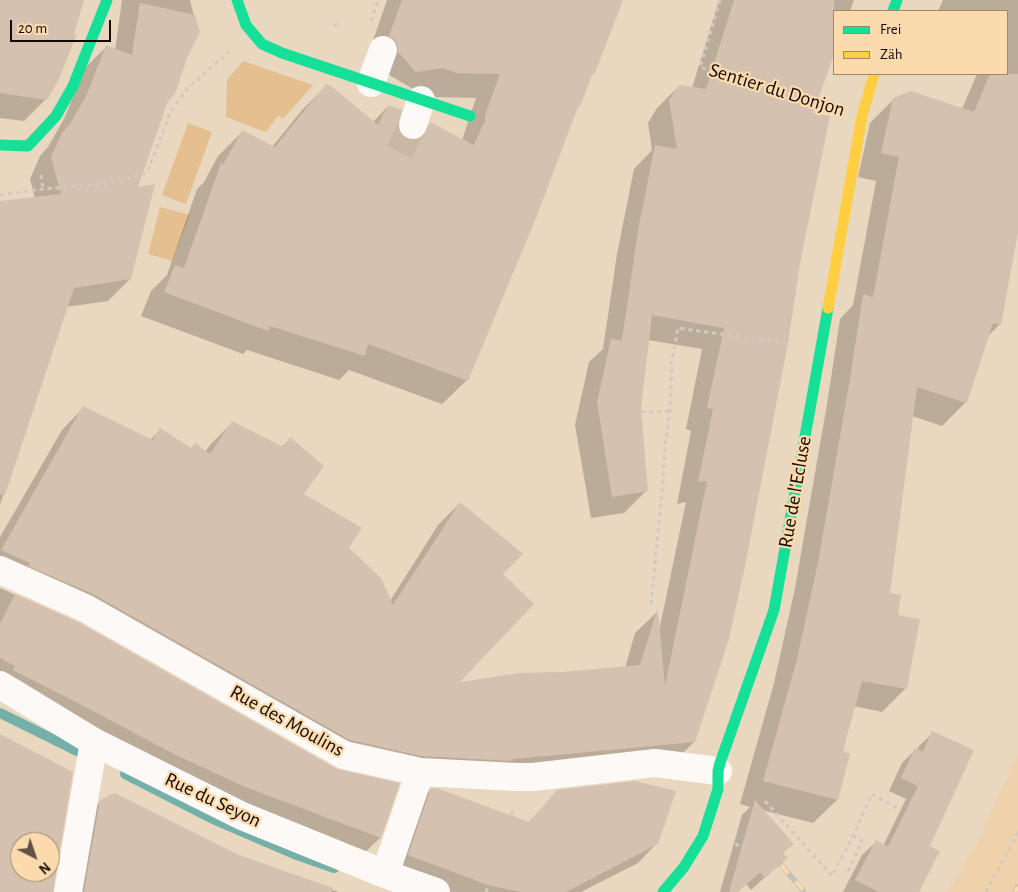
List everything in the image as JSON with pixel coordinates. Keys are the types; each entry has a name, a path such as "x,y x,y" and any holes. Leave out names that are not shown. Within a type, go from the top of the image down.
{"street":[{"path":"0,159 28,146 56,116 73,86 107,0"},
{"path":"237,0 246,25 262,44 282,53 370,83 417,113 470,116"},
{"path":"370,83 383,50"},
{"name":"Rue de l'Ecluse","path":"663,892 684,866 703,836 718,789 718,771 774,610 862,116 874,75"},
{"path":"0,145 28,146"},
{"name":"Rue des Moulins","path":"0,570 85,608 344,754 420,772 533,777 655,763 718,771"},
{"name":"Rue du Seyon","path":"0,685 94,742 242,816 436,892"},
{"path":"69,892 94,742"},
{"path":"386,874 420,772"}],"path":[{"name":"Sentier du Donjon","path":"720,0 700,67 862,116"},
{"path":"0,195 43,189 108,184 147,173 170,113 186,90 252,31"},
{"path":"651,604 665,445 670,412 672,360 678,328 794,344"},
{"path":"641,412 670,412"},
{"path":"764,801 832,876 854,836 872,794 900,810"},
{"path":"986,892 1018,832"},
{"path":"848,870 862,841 854,836"},
{"path":"736,844 742,846 746,842"},
{"path":"486,892 488,885"}],"shaded area":[{"path":"243,61 313,85 283,119 278,116 266,132 226,117 227,80"},
{"path":"188,123 212,132 186,204 162,195"},
{"path":"160,207 190,215 172,261 148,254"},
{"path":"1018,753 1018,892 947,892 977,843"}],"building":[{"path":"0,0 84,0 74,34 77,34 59,79 47,100 0,93"},
{"path":"402,0 623,0 595,73 593,72 580,107 578,107 536,218 468,381 368,344 365,356 270,326 268,331 164,292 175,265 184,268 221,163 223,165 242,130 275,147 326,84 331,86 378,125 388,105 402,110 398,128 401,135 408,140 416,140 423,137 430,122 474,145 485,121 485,115 500,74 457,73 442,68 416,72 398,52 395,40 389,36"},
{"path":"734,0 834,0 833,58 813,113 830,116 801,258 787,349 729,639 695,742 513,759 511,761 422,756 350,740 93,594 28,566 30,563 1,550 83,406 153,440 160,428 191,448 195,443 210,454 232,421 284,447 290,437 324,466 304,494 362,528 349,548 381,578 393,605 460,502 523,554 503,574 534,604 460,682 519,673 562,672 640,665 658,610 665,686 707,481 698,482 713,409 707,408 724,328 652,315 641,408 648,491 612,497 597,402 611,339 622,340 638,231 655,145 677,149 669,100 679,85 706,89"},
{"path":"140,3 195,15 200,32 187,58 175,94 168,101 138,187 155,184 131,279 74,288 5,495 0,494 0,201 61,194 51,157 62,133 70,124 87,94 106,45 132,55"},
{"path":"1018,74 1018,232 1001,325 993,323 967,403 917,387 890,593 901,595 898,615 920,619 907,689 862,681 843,751 850,754 838,800 763,781 797,659 818,563 863,294 873,297 899,157 881,153 893,98 911,91 974,112 990,75"},
{"path":"15,594 78,622 337,769 400,783 381,838 243,786 174,754 13,670 15,666 0,658 0,624"},
{"path":"932,731 974,750 930,846 940,851 919,892 879,892 855,880 876,840 888,847 918,786 901,778 915,748 923,752"},
{"path":"0,734 73,772 60,850 60,832 10,832 10,882 55,882 53,892 0,892"},
{"path":"635,781 676,791 658,844 566,892 521,892 488,885 408,855 431,788 439,789 529,822 557,790"},
{"path":"115,793 239,855 333,888 332,892 84,892 100,800"},
{"path":"755,800 794,844 783,853 788,858 765,878 760,872 738,892 729,892"}],"waterway":[{"path":"0,713 79,752"},
{"path":"125,774 215,820 294,854 334,868"}],"tunnel":[{"path":"399,152 413,125"}],"railway":[{"path":"781,865 803,890"},
{"path":"1015,892 1018,887"}],"traffic: fast":[{"path":"0,145 28,146 56,116 73,86 107,0"},
{"path":"237,0 246,25 262,44 282,53 470,116"},
{"path":"893,10 897,0"},
{"path":"663,892 684,867 703,836 718,789 720,763 774,610 828,308"}],"traffic: slow":[{"path":"828,308 862,116 874,75"}]}
